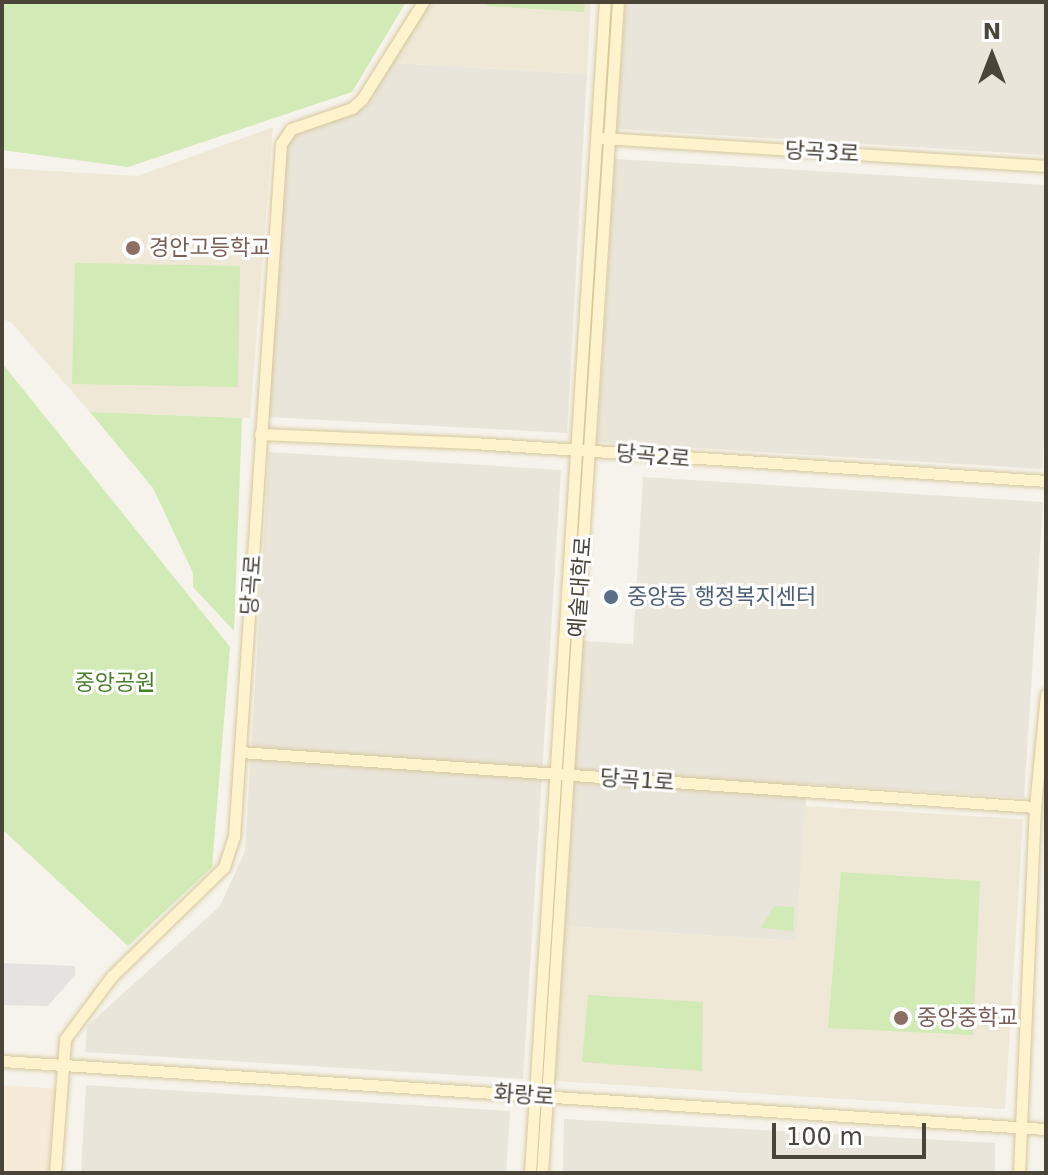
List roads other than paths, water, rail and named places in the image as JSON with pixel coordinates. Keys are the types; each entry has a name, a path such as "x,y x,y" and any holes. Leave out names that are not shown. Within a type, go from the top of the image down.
{"street":[{"name":"당곡로","path":"55,1173 65,1039 112,976 224,867 234,837 281,144 291,129 352,108 362,99 423,2"},
{"name":"예술대학로","path":"603,138 605,2"},
{"name":"예술대학로","path":"530,1173 541,1096 603,138 618,2"},
{"name":"당곡3로","path":"603,138 1046,166"},
{"name":"당곡2로","path":"260,434 583,450 1046,481"},
{"path":"1019,1173 1035,807 1046,695"},
{"name":"당곡1로","path":"240,752 1035,807"},
{"name":"화랑로","path":"2,1061 1042,1129"},
{"name":"예술대학로","path":"541,1096 542,1173"}],"place":[{"name":"경안고등학교","path":"133,248"},
{"name":"중앙동 행정복지센터","path":"611,597"},
{"name":"중앙중학교","path":"901,1018"}],"park label":[{"name":"중앙공원","path":"115,683"}]}
